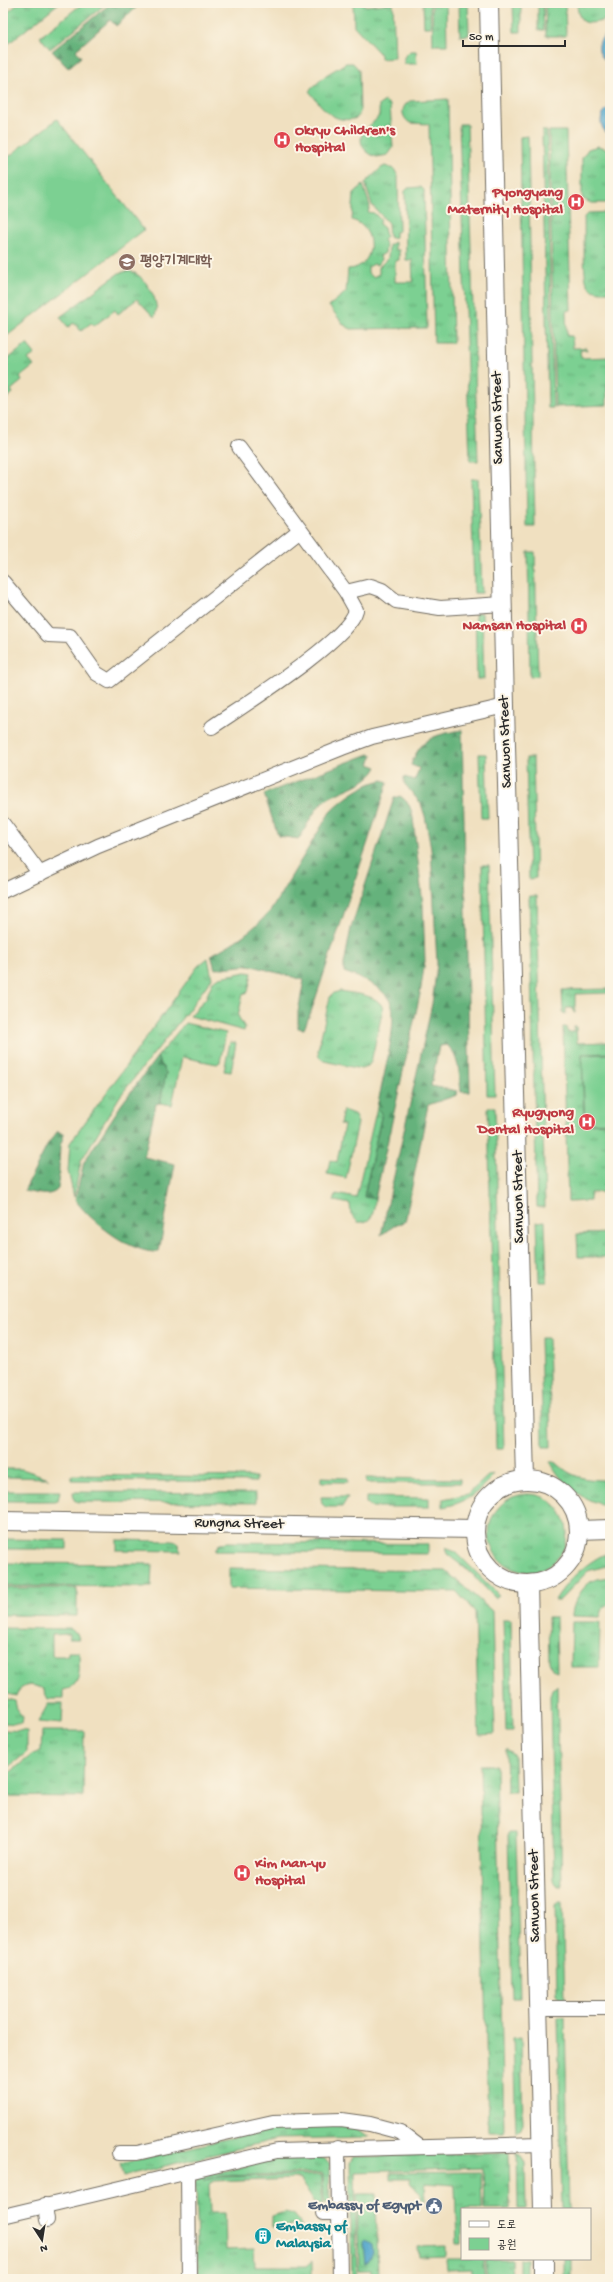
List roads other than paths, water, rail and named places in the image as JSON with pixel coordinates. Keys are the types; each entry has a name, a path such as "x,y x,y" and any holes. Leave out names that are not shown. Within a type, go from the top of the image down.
{"main road":[{"name":"Sanwon Street","path":"490,3 502,604 525,1480"},
{"path":"525,1480 539,1482 555,1488 567,1499 575,1514 579,1530 577,1544 571,1558 562,1570 550,1578 528,1584 502,1578 489,1568 479,1553 475,1529 476,1520 482,1505 493,1492 507,1484 525,1480"},
{"name":"Rungna Street","path":"3,1521 475,1529"},
{"path":"579,1530 610,1529"},
{"name":"Sanwon Street","path":"528,1584 543,2208"},
{"path":"544,2260 544,2279"}],"street":[{"path":"212,727 307,662 336,636 355,616 356,610 346,592 239,447"},
{"path":"3,582 48,636 70,636 96,673 109,681 300,530"},
{"path":"346,592 371,586 382,590 396,601 440,608 502,604"},
{"path":"3,891 98,846 372,737 505,706"},
{"path":"3,824 40,874"},
{"path":"538,2008 610,2008"},
{"path":"119,2153 137,2153 273,2122 341,2120 370,2124 400,2132 420,2147"},
{"path":"3,2216 277,2151 338,2148 541,2144"},
{"path":"338,2148 340,2279"},
{"path":"188,2172 190,2279"},
{"path":"45,2205 48,2220"},
{"path":"323,2213 339,2213"}],"water":[{"path":"610,32 610,63 605,60 599,52 599,43 605,35"},
{"path":"610,107 610,135 603,129 601,121 603,113"},
{"path":"365,2240 372,2244 373,2253 369,2261 365,2263 363,2242"}],"place":[{"name":"Okryu Children's Hospital","path":"282,140"},
{"name":"Pyongyang Maternity Hospital","path":"576,202"},
{"name":"평양기계대학","path":"127,262"},
{"name":"Namsan Hospital","path":"579,626"},
{"name":"Ryugyong Dental Hospital","path":"587,1122"},
{"name":"Kim Man-yu Hospital","path":"242,1873"},
{"name":"Embassy of Egypt","path":"434,2206"},
{"name":"Embassy of Malaysia","path":"263,2236"}]}
